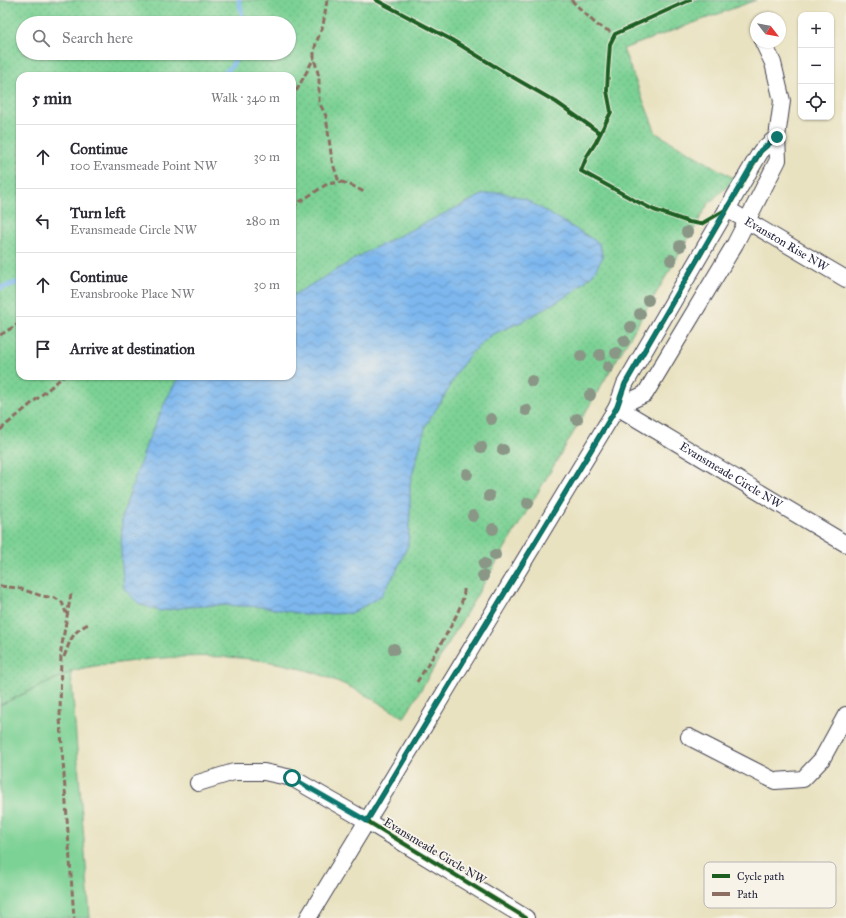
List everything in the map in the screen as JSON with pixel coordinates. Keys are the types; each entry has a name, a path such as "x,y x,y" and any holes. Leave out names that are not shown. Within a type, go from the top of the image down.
{"street":[{"path":"617,407 645,394 748,221 778,160 777,137 782,101 773,63 766,48"},
{"name":"Evansmeade Circle NW","path":"526,918 367,821 617,407 625,384 760,151 777,137"},
{"name":"Evanston Rise NW","path":"727,209 846,280"},
{"name":"Evansmeade Circle NW","path":"617,407 846,544"},
{"path":"689,737 775,781 803,779 822,759 846,714"},
{"path":"198,783 234,772 264,772 292,778 367,821 308,918"}],"green space":[{"path":"0,0 756,0 623,49 656,133 735,179 708,204 404,718 349,686 329,678 282,664 233,658 158,658 103,665 66,673 0,705"},
{"path":"71,672 90,918 0,918 0,705"}],"water":[{"path":"501,192 525,199 599,243 603,257 593,274 572,293 521,322 491,335 471,353 457,372 445,395 426,425 410,483 408,545 397,570 381,596 352,613 309,615 264,607 220,605 187,607 160,611 139,604 124,589 121,557 122,516 147,443 166,400 177,380 296,380 296,294 370,250 484,194"}],"waterway":[{"path":"239,0 242,16"},
{"path":"225,72 231,67 235,60"},
{"path":"0,288 16,283"}],"marked path":[{"path":"327,0 323,26 314,52 319,77 319,102 326,116 332,161 338,179 364,192"},
{"path":"571,0 597,25 615,34"},
{"path":"296,92 314,58"},
{"path":"296,204 327,184 342,182"},
{"path":"0,335 16,325"},
{"path":"0,430 59,380"},
{"path":"0,586 18,588 42,596 55,598 62,602 66,613"},
{"path":"417,682 453,622 463,597 464,588"},
{"path":"71,594 61,650 60,718 74,918"},
{"path":"64,657 70,641 75,633 89,624"}],"cycle path":[{"path":"376,0 452,40 556,102 600,133"},
{"path":"690,0 615,34 610,44 608,71 607,91 611,112 587,156 581,171 654,210 689,222 701,224 727,209"},
{"path":"526,918 367,821 617,407 625,384 761,151 777,137"}],"route":[{"path":"292,778 367,821 441,696 617,407 625,384 760,151 777,137"}]}
